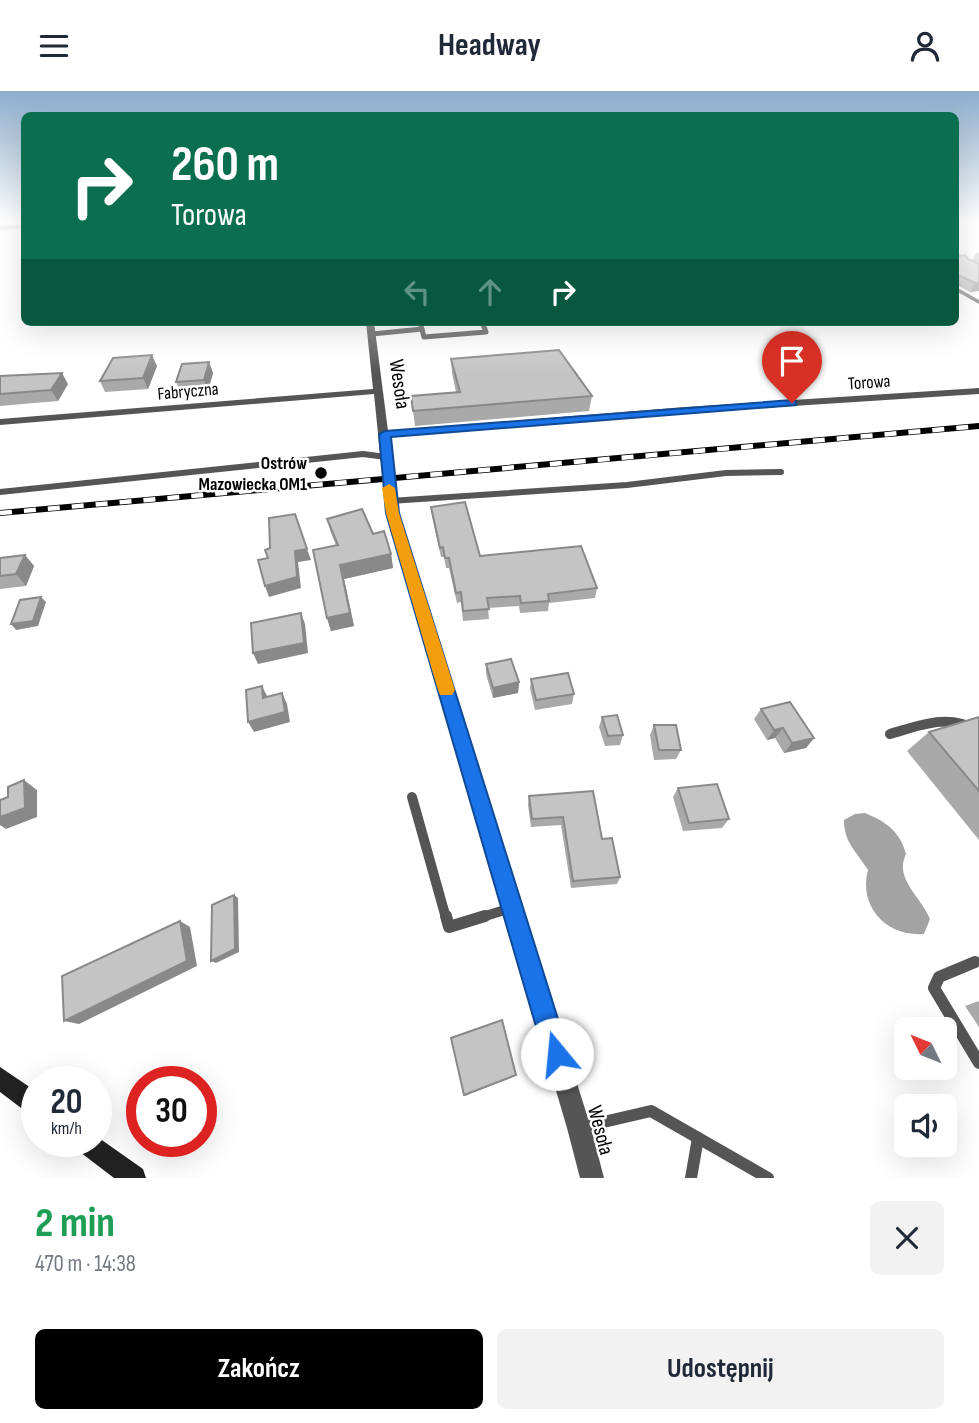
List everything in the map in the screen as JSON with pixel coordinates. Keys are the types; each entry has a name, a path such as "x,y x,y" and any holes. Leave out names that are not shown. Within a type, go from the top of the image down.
{"main road":[{"path":"0,1079 21,1094"},
{"path":"106,1157 134,1178"}],"street":[{"name":"Wesoła","path":"371,328 385,434 390,501 592,1178"},
{"name":"Fabryczna","path":"0,422 380,391"},
{"name":"Torowa","path":"385,434 685,410 979,391"}],"lane":[{"path":"959,291 979,302"},
{"path":"421,326 424,337 486,332 484,326"},
{"path":"371,328 422,329"},
{"path":"0,492 363,454 386,457"},
{"path":"390,501 627,485 726,473 781,473"},
{"path":"890,734 951,719 968,723 979,731"},
{"path":"412,797 449,927 512,908"},
{"path":"975,962 939,977 934,988 979,1063"},
{"path":"579,1128 651,1111 768,1178"},
{"path":"691,1178 698,1137"}],"shaded area":[{"path":"865,813 886,824 900,840 906,854 903,871 906,879 930,919 924,934 911,934 887,925 872,907 867,896 868,870 846,835 844,820 855,814"}],"building":[{"path":"959,271 979,271 979,283 975,283 960,276"},
{"path":"559,350 592,396 413,411 411,396 460,392 451,359"},
{"path":"152,355 143,378 100,381 113,358"},
{"path":"209,362 204,380 176,382 182,364"},
{"path":"62,373 51,390 0,394 0,376"},
{"path":"465,502 480,556 581,546 597,588 548,594 549,601 521,603 520,596 487,598 489,609 463,611 461,592 456,593 449,558 445,558 443,547 440,548 431,507"},
{"path":"362,509 373,534 384,531 391,554 340,565 350,613 327,618 313,550 338,545 327,519"},
{"path":"295,514 307,549 295,551 297,577 265,586 258,560 268,558 265,550 270,548 269,518"},
{"path":"25,555 16,574 0,576 0,558"},
{"path":"41,597 33,621 11,624 20,600"},
{"path":"301,613 304,643 253,653 251,623"},
{"path":"511,659 519,682 493,688 486,664"},
{"path":"568,673 574,694 536,700 531,679"},
{"path":"262,686 263,698 282,693 285,712 248,722 246,690"},
{"path":"790,702 814,738 792,743 783,728 774,730 761,709"},
{"path":"617,715 623,735 608,736 602,717"},
{"path":"979,717 979,791 929,732"},
{"path":"654,725 676,725 681,750 659,750"},
{"path":"24,780 25,808 0,817 0,800 8,797 8,787"},
{"path":"717,784 729,819 689,823 678,788"},
{"path":"593,791 602,839 612,838 620,877 573,881 563,817 532,819 529,796"},
{"path":"234,895 235,949 211,961 212,905"},
{"path":"180,921 187,961 64,1021 62,976"},
{"path":"502,1020 516,1075 464,1095 451,1038"}],"railway":[{"path":"0,513 979,426"}],"slow traffic":[{"path":"389,488 393,513 446,690"}],"place":[{"name":"Ostrów Mazowiecka OM1","path":"321,473"}],"route":[{"path":"557,1054 393,513 385,434 792,403"}]}
